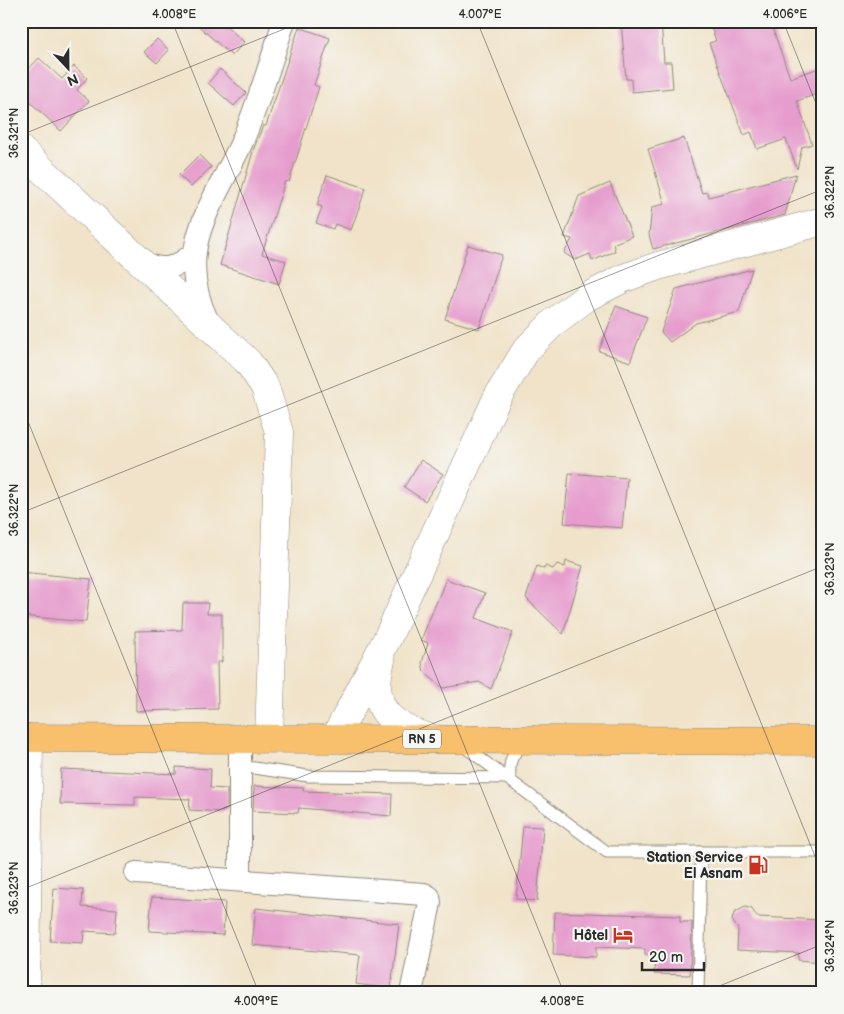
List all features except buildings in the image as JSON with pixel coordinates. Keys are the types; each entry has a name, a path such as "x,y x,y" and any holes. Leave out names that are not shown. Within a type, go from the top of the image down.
{"main road":[{"name":"RN 5","path":"25,738 335,738 819,743"}],"street":[{"path":"210,328 198,302 194,281 193,254 197,236 210,203 241,144 284,21"},
{"path":"21,150 248,362 265,387 279,432 269,738"},
{"path":"335,738 387,639 497,398 526,350 554,322 587,297 624,278 658,266 823,221"},
{"path":"139,261 155,268 171,268 193,254"},
{"path":"387,639 378,672 376,690 382,710 394,722 412,733 444,739"},
{"path":"25,738 26,993"},
{"path":"240,738 240,880"},
{"path":"136,873 424,894 429,897 430,903 411,993"}],"lane":[{"path":"444,739 510,778 607,852 823,852"},
{"path":"510,778 509,762 514,752 530,740"},
{"path":"240,766 308,776 510,778"},
{"path":"698,993 701,852"}],"place":[{"name":"Station Service El Asnam","path":"758,865"},
{"name":"Hôtel","path":"623,935"}]}
